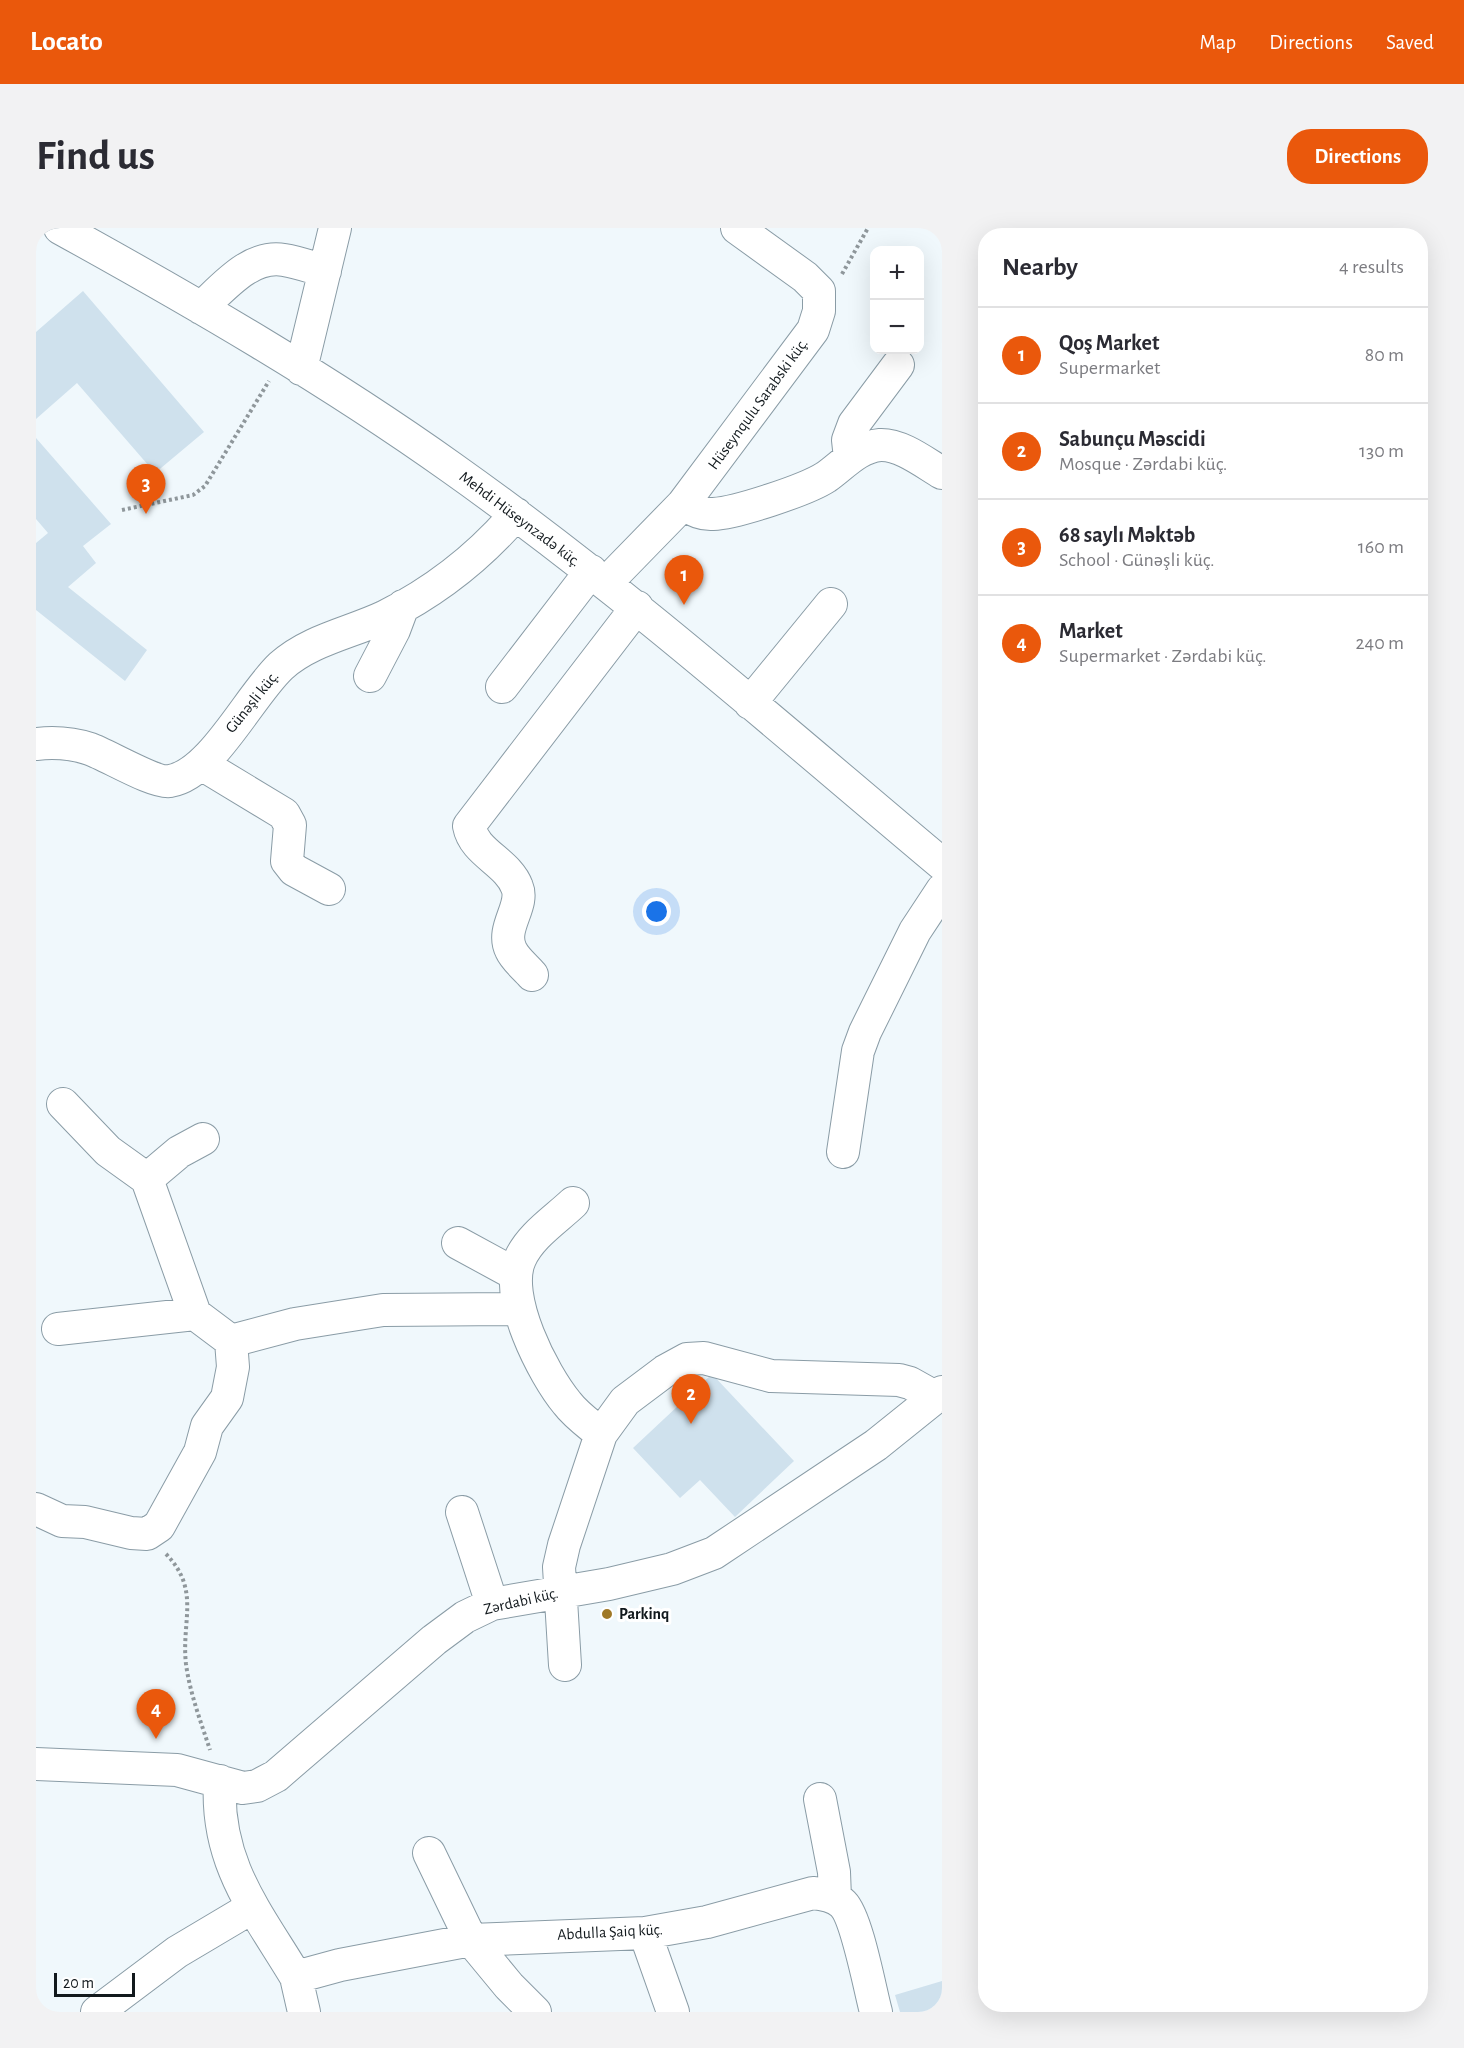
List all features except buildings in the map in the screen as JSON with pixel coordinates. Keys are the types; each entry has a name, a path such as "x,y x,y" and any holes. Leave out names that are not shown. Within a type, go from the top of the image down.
{"street":[{"name":"Mehdi Hüseynzadə küç.","path":"60,228 292,363 441,460 516,514 637,607 942,864"},
{"path":"292,363 325,271 335,228"},
{"path":"737,228 805,277 819,291"},
{"path":"201,308 244,270 264,260 282,259 325,271"},
{"name":"Hüseynqulu Sarabski küç.","path":"502,687 599,577 683,504 813,330 819,310 819,291"},
{"path":"850,458 848,440 854,424 898,365"},
{"path":"683,504 695,511 712,514 799,491 825,477 866,448 882,445 897,448 942,473"},
{"name":"Günəşli küç.","path":"36,744 57,742 89,748 166,782 184,778 203,765 266,681 283,664 306,648 384,617 403,606 472,560 516,514"},
{"path":"750,703 831,604"},
{"path":"370,675 394,630 403,606"},
{"path":"532,975 511,950 507,934 519,891 513,877 471,838 469,826 637,607"},
{"path":"203,765 284,814 290,825 287,861 294,870 328,889"},
{"path":"843,1152 858,1051 865,1032 915,931 942,890"},
{"path":"36,1509 62,1521 85,1522 131,1533 147,1534 159,1526 200,1452 207,1426 227,1398 234,1367 231,1341 195,1314 147,1179 108,1150 63,1104"},
{"path":"147,1179 179,1152 203,1139"},
{"path":"573,1203 534,1238 520,1258 515,1274 519,1309 553,1385 568,1405 601,1434"},
{"path":"458,1243 515,1274"},
{"path":"231,1341 295,1324 383,1310 519,1309"},
{"path":"58,1329 195,1314"},
{"path":"565,1665 559,1567 564,1545 601,1434 625,1401 665,1371 687,1359 704,1358 771,1377 899,1380 938,1394"},
{"name":"Zərdabi küç.","path":"36,1764 177,1770 243,1788 257,1786 276,1776 434,1640 465,1617 492,1604 609,1584 672,1569 714,1553 876,1446 938,1394"},
{"path":"462,1512 492,1604"},
{"path":"220,1781 218,1807 222,1831 251,1908 296,1977 304,2012"},
{"path":"820,1799 834,1872 835,1898 850,1914 876,2012"},
{"path":"429,1853 471,1940 509,1986 535,2012"},
{"name":"Abdulla Şaiq küç.","path":"296,1977 340,1965 471,1940 645,1933 707,1922 813,1893 835,1898"},
{"path":"97,2012 177,1952 251,1908"},
{"path":"645,1933 673,2012"}],"path":[{"path":"819,291 843,273 868,228"},
{"path":"122,510 193,495 205,486 292,363"},
{"path":"147,1534 177,1565 184,1577 187,1597 186,1662 190,1687 220,1781"}],"place":[{"name":"68 saylı Məktəb","path":"146,514"},
{"name":"Qoş Market","path":"684,605"},
{"name":"Sabunçu Məscidi","path":"691,1424"},
{"name":"Parkinq","path":"607,1614"},
{"name":"Market","path":"156,1739"}]}
